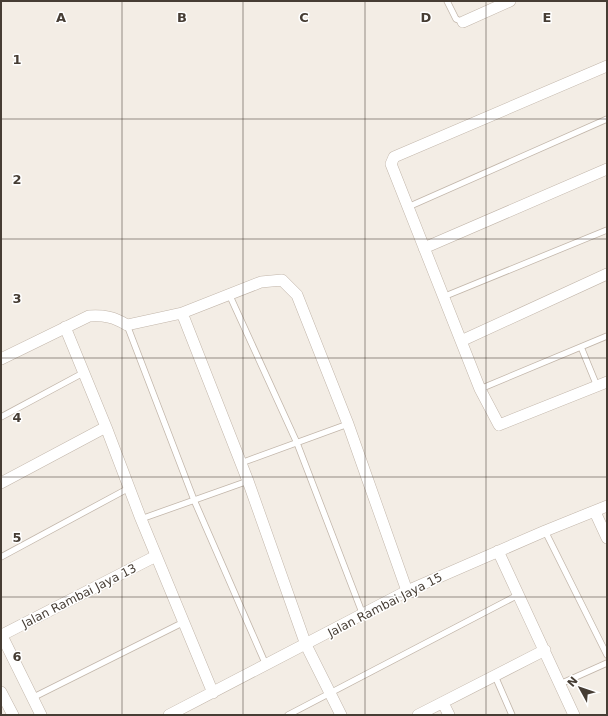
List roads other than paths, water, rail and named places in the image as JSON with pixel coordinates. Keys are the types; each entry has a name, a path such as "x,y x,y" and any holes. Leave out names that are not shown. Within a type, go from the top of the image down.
{"street":[{"path":"463,22 510,1"},
{"path":"602,384 499,426 480,390 391,164 394,157 607,66"},
{"path":"424,248 607,169"},
{"path":"461,341 607,274"},
{"path":"1,359 89,316 103,315 115,318 127,325 182,314 261,282 282,280 297,295 348,424 407,591"},
{"path":"182,314 248,481 306,645 341,715"},
{"path":"65,327 106,427 140,519 213,693"},
{"path":"1,483 106,427"},
{"name":"Jalan Rambai Jaya 15","path":"169,715 266,666 407,591 498,550 607,506"},
{"path":"595,512 607,538"},
{"path":"498,550 574,715"},
{"name":"Jalan Rambai Jaya 13","path":"1,634 156,556"},
{"path":"1,634 41,715"},
{"path":"418,715 544,650"},
{"path":"1,692 13,715"},
{"path":"443,703 449,715"}],"lane":[{"path":"447,1 456,19 463,22"},
{"path":"408,207 607,119"},
{"path":"443,297 607,230"},
{"path":"229,294 297,443 363,615"},
{"path":"127,325 194,500 266,666"},
{"path":"480,390 607,336"},
{"path":"581,347 602,384"},
{"path":"1,417 83,373"},
{"path":"241,463 348,424"},
{"path":"140,519 248,481"},
{"path":"1,557 129,488"},
{"path":"545,531 607,656"},
{"path":"288,715 519,594"},
{"path":"32,698 184,622"},
{"path":"560,684 607,663"},
{"path":"495,676 512,715"}]}
